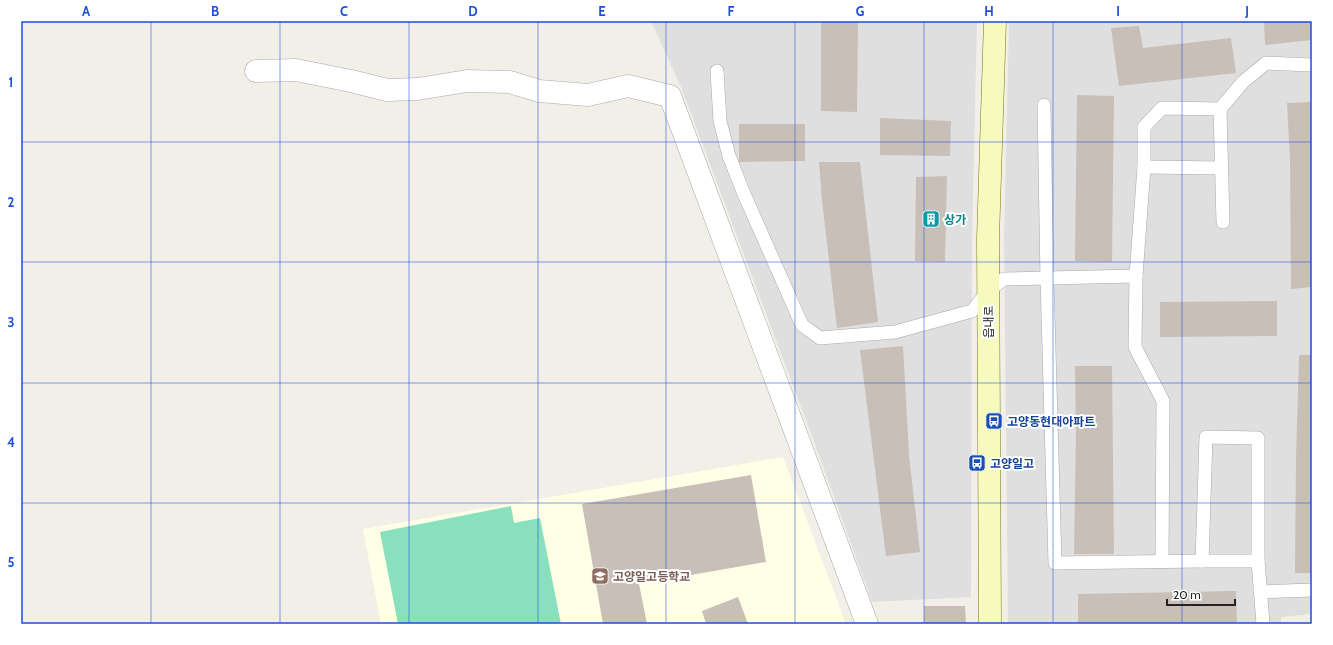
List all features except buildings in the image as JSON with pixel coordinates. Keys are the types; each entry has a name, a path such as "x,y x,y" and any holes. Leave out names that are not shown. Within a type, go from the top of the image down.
{"street":[{"name":"읍내로","path":"990,624 988,238 995,21"},
{"path":"256,71 296,70 387,90 418,89 467,81 510,82 539,91 588,95 628,86 670,96 867,624"}],"lane":[{"path":"1223,222 1220,109 1243,82 1266,63 1312,65"},
{"path":"717,71 720,121 729,156 744,194 802,326 820,338 896,332 972,311 988,291 1004,280 1136,276"},
{"path":"1044,105 1055,563 1258,561"},
{"path":"1162,561 1163,401 1135,348 1136,276 1144,167 1144,127 1162,108 1220,109"},
{"path":"1144,167 1221,168"},
{"path":"1202,561 1206,437 1258,438 1258,561 1263,624"},
{"path":"1260,592 1312,590"}],"shaded area":[{"path":"651,21 977,21 972,239 971,597 872,602 816,447 681,87"},
{"path":"1009,21 1312,21 1312,614 1281,617 1281,624 1008,624 1004,236"},
{"name":"고양일고등학교","path":"783,457 846,624 381,624 363,529"}],"green space":[{"path":"511,506 514,523 540,518 561,624 398,624 380,532"}],"place":[{"name":"상가","path":"931,219"},
{"name":"고양동현대아파트","path":"994,421"},
{"name":"고양일고","path":"977,463"},
{"name":"고양일고등학교","path":"600,576"}]}
